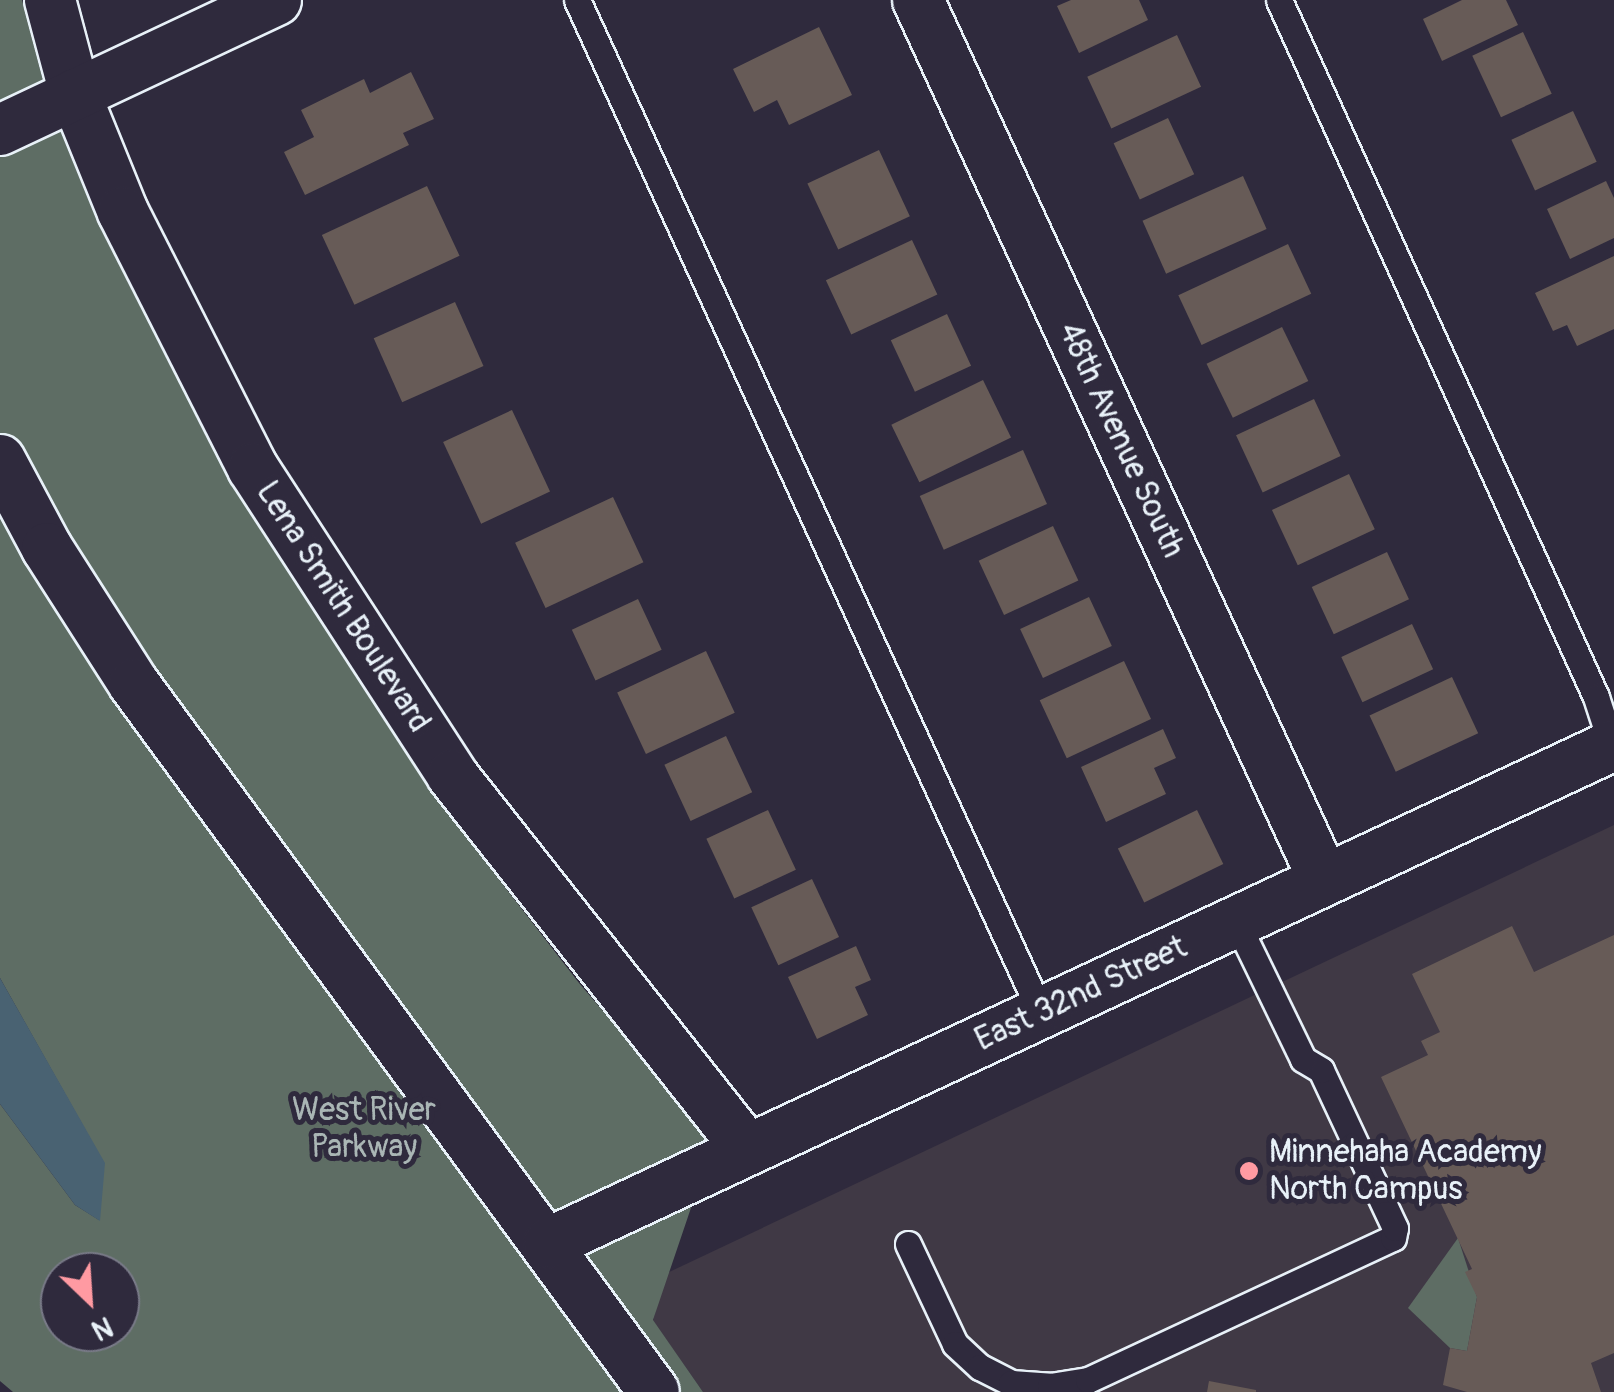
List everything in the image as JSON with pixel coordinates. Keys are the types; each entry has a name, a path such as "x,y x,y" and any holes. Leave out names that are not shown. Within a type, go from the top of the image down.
{"street":[{"name":"Lena Smith Boulevard","path":"50,0 75,94 122,212 211,390 385,676 452,775 748,1150"},
{"path":"0,130 276,0"},
{"name":"48th Avenue South","path":"918,0 1324,880"},
{"path":"0,460 46,548 134,684 549,1243 654,1392"},
{"name":"East 32nd Street","path":"549,1243 1613,746"}],"lane":[{"path":"577,0 1041,1012"},
{"path":"1279,0 1596,697 1613,746"},
{"path":"908,1244 956,1344 980,1368 1011,1383 1050,1386 1088,1380 1393,1238 1395,1228 1321,1070 1303,1058 1236,921"}],"shaded area":[{"name":"Minnehaha Academy North Campus","path":"1614,825 1614,1392 703,1392 653,1321 665,1274"}],"green space":[{"name":"West River Parkway","path":"0,0 22,0 49,103 98,223 230,481 431,791 579,983 714,1140 653,1320 703,1392 13,1392 0,1381 0,1104 75,1205 99,1220 104,1163 0,978"},
{"path":"1458,1238 1477,1297 1467,1351 1450,1348 1408,1308"}],"water":[{"path":"0,978 105,1163 100,1221 75,1205 0,1104"}],"building":[{"path":"1071,0 1139,0 1148,20 1079,53 1057,6"},
{"path":"1462,0 1506,0 1518,25 1442,61 1423,19"},
{"path":"819,27 852,95 789,125 777,100 754,112 733,69"},
{"path":"1523,32 1552,94 1501,117 1472,56"},
{"path":"1177,35 1201,87 1111,128 1087,77"},
{"path":"411,72 434,119 403,133 409,145 305,195 284,152 314,137 301,110 364,79 370,93"},
{"path":"1573,111 1597,162 1535,190 1511,140"},
{"path":"1168,118 1194,174 1140,200 1114,143"},
{"path":"879,150 910,216 838,250 807,183"},
{"path":"1243,176 1267,229 1166,274 1143,221"},
{"path":"1606,181 1614,198 1614,238 1570,259 1547,209"},
{"path":"427,186 460,256 354,305 322,235"},
{"path":"912,240 937,294 851,335 826,280"},
{"path":"1288,244 1311,294 1202,345 1178,295"},
{"path":"1614,256 1614,329 1577,346 1567,325 1553,331 1535,293"},
{"path":"455,302 483,366 402,402 374,338"},
{"path":"947,314 971,366 915,392 891,340"},
{"path":"1282,327 1308,381 1233,418 1207,364"},
{"path":"983,380 1011,438 919,482 891,425"},
{"path":"1314,399 1341,456 1263,492 1236,435"},
{"path":"512,410 550,492 481,524 443,442"},
{"path":"1023,450 1047,504 944,550 920,496"},
{"path":"1349,474 1375,529 1298,565 1272,510"},
{"path":"613,497 643,562 546,608 515,543"},
{"path":"1053,526 1078,580 1004,615 979,561"},
{"path":"1387,552 1409,599 1334,634 1312,587"},
{"path":"1089,597 1112,646 1043,678 1020,629"},
{"path":"638,599 662,650 596,681 572,630"},
{"path":"1412,624 1433,669 1362,702 1341,657"},
{"path":"706,651 735,713 646,754 617,692"},
{"path":"1124,661 1151,719 1067,758 1040,700"},
{"path":"1452,677 1478,733 1396,772 1370,715"},
{"path":"1163,729 1176,758 1154,768 1166,794 1106,822 1081,767"},
{"path":"726,736 752,792 691,821 664,765"},
{"path":"768,810 796,870 734,899 706,839"},
{"path":"1197,810 1223,864 1144,903 1118,849"},
{"path":"812,879 839,937 778,965 751,907"},
{"path":"1512,926 1534,972 1614,935 1614,1353 1591,1363 1601,1392 1467,1392 1443,1385 1450,1348 1467,1351 1477,1297 1465,1272 1472,1269 1381,1077 1428,1055 1421,1041 1440,1032 1412,974"},
{"path":"856,946 871,980 855,987 868,1015 817,1039 788,977"},
{"path":"1209,1381 1256,1390 1256,1392 1207,1392"}],"place":[{"name":"Minnehaha Academy North Campus","path":"1249,1171"}]}
